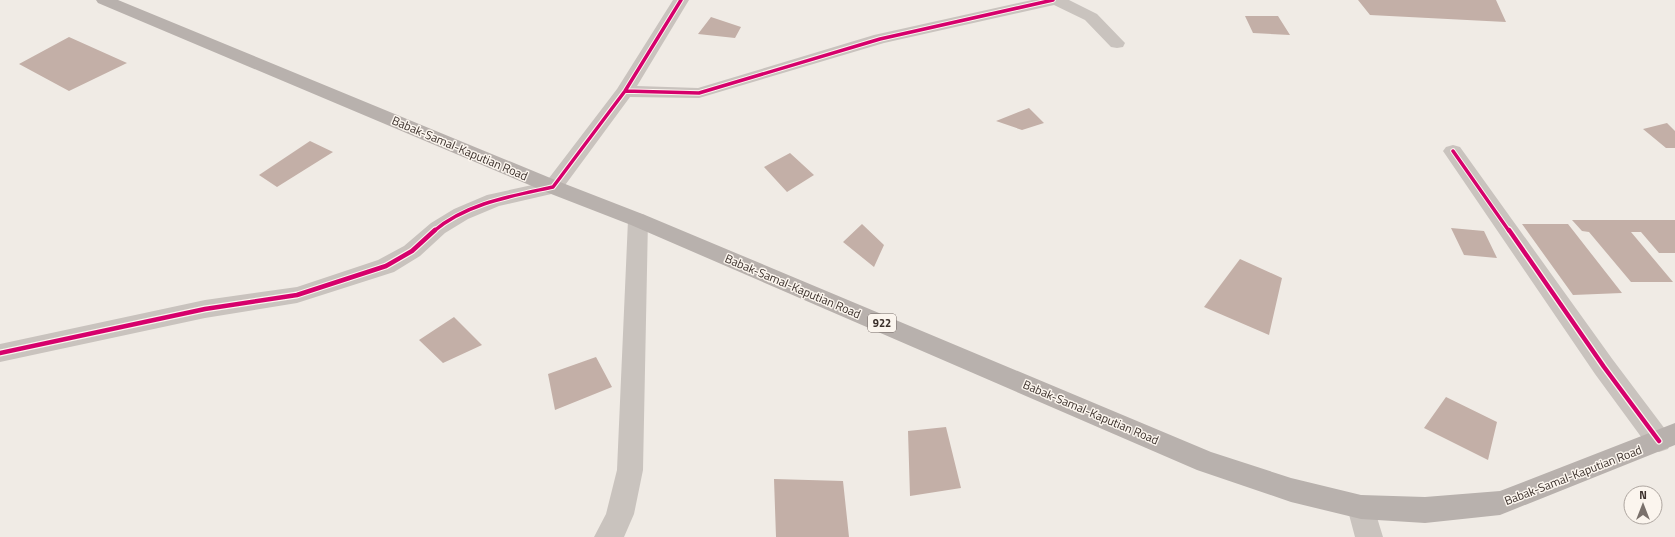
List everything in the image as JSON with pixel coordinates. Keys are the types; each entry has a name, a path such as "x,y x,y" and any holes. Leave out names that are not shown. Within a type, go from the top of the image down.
{"main road":[{"name":"Babak-Samal-Kaputian Road","path":"104,0 553,187 638,220 1206,462 1291,490 1361,507 1424,510 1500,503 1667,438"}],"street":[{"path":"0,353 197,311 297,295 386,266 412,251 438,228 461,214 494,200 553,187 625,91 681,0"},
{"path":"625,91 699,94 880,39 1053,0"},
{"path":"1057,0 1091,17 1117,43"},
{"path":"1453,151 1604,367 1667,438"},
{"path":"608,537 614,531 624,500 630,470 638,220"},
{"path":"1361,507 1369,537"}],"building":[{"path":"1358,0 1496,0 1506,22 1370,15"},
{"path":"1245,16 1278,16 1290,35 1253,33"},
{"path":"711,17 741,27 735,38 698,34"},
{"path":"69,37 127,63 69,91 19,64"},
{"path":"1029,108 1044,123 1022,130 996,121"},
{"path":"1667,123 1675,131 1675,148 1666,148 1643,129"},
{"path":"310,141 333,152 277,187 259,175"},
{"path":"790,153 814,175 787,192 764,167"},
{"path":"1572,220 1675,220 1675,253 1659,253 1641,232 1631,232 1673,282 1631,282 1589,232 1582,231"},
{"path":"862,224 884,245 874,267 843,242"},
{"path":"1522,224 1568,224 1622,293 1573,295"},
{"path":"1451,228 1484,231 1497,258 1464,255"},
{"path":"1240,259 1282,278 1269,335 1204,307"},
{"path":"454,317 482,345 443,363 419,340"},
{"path":"596,357 612,387 555,410 548,374"},
{"path":"1446,397 1497,422 1488,460 1424,428"},
{"path":"946,427 961,488 910,496 908,431"},
{"path":"774,479 843,481 849,537 776,537"}],"cycle path":[{"path":"0,353 205,309 297,295 386,266 412,251 438,228 461,214 494,200 553,187 625,91 681,0"},
{"path":"625,91 699,93 880,39 1053,0"},
{"path":"1453,151 1604,367 1659,441"}]}
